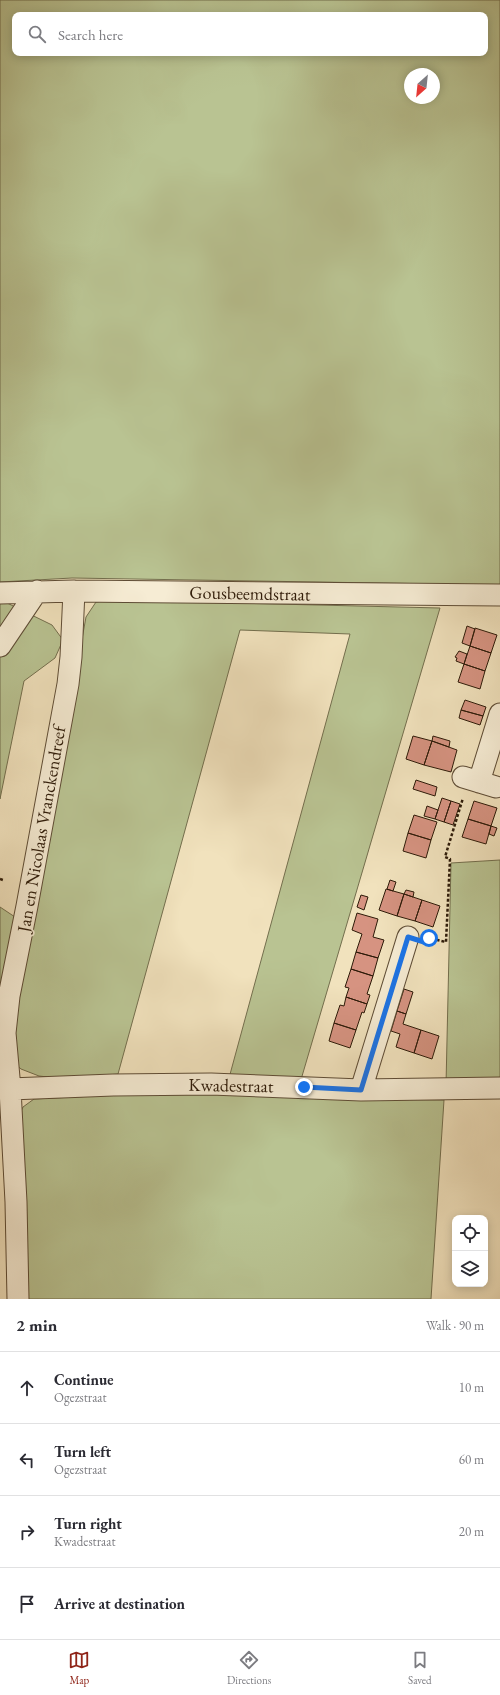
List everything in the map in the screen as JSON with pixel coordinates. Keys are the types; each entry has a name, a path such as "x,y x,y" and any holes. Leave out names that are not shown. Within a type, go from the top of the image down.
{"street":[{"path":"0,646 38,591"},
{"name":"Gousbeemdstraat","path":"0,593 74,591 500,595"},
{"name":"Jan en Nicolaas Vranckendreef","path":"18,1299 16,1202 10,1089 4,1033 9,996 68,684 71,657 74,591"},
{"path":"477,781 500,714"},
{"path":"361,1090 408,937"},
{"name":"Kwadestraat","path":"10,1089 113,1085 211,1084 361,1090 500,1088"}],"path":[{"path":"408,937 429,938 446,942 450,859 445,857 477,781"}],"green space":[{"path":"0,0 500,0 500,585 72,578 0,582"},
{"path":"110,600 440,608 300,1083 229,1078 350,634 240,630 118,1074 65,1079 39,1076 21,1069 15,1064 12,1038 21,974 86,617 96,602"},
{"path":"0,601 3,601 52,625 63,640 55,658 24,681 0,799"},
{"path":"500,860 500,1083 446,1085 451,863"},
{"path":"0,907 18,919 0,986"},
{"path":"193,1091 307,1098 444,1100 431,1299 22,1299 19,1115 23,1107 34,1099"}],"building":[{"path":"467,626 475,629 470,646 462,643"},
{"path":"475,628 497,635 491,653 470,646"},
{"path":"470,646 491,653 485,671 464,664"},
{"path":"459,651 467,654 464,664 456,661 457,658 455,657"},
{"path":"464,664 485,671 480,689 458,682"},
{"path":"465,700 486,707 483,716 461,710"},
{"path":"461,710 483,716 480,725 459,718"},
{"path":"413,736 432,741 424,765 406,759"},
{"path":"433,736 450,741 449,747 432,741"},
{"path":"432,741 457,750 451,772 424,765"},
{"path":"416,780 437,787 435,796 413,789"},
{"path":"442,798 451,801 444,822 435,819"},
{"path":"451,801 460,804 453,825 444,822"},
{"path":"474,801 497,808 491,826 468,819"},
{"path":"427,806 438,810 435,819 424,816"},
{"path":"414,815 437,822 431,840 408,833"},
{"path":"468,819 491,826 486,844 462,837"},
{"path":"491,826 497,828 494,836 489,834"},
{"path":"408,833 431,840 426,858 403,851"},
{"path":"390,880 396,882 393,891 387,889"},
{"path":"386,889 404,894 397,916 379,910"},
{"path":"406,890 414,892 413,897 404,894"},
{"path":"404,894 422,900 415,921 397,916"},
{"path":"361,895 368,897 364,910 357,907"},
{"path":"422,900 440,906 433,927 415,921"},
{"path":"357,913 378,919 373,937 384,940 378,958 356,952 362,934 352,930"},
{"path":"356,952 378,958 373,976 351,969"},
{"path":"351,969 373,976 367,994 370,995 367,1004 346,997 349,988 345,987"},
{"path":"404,989 413,992 406,1014 397,1011"},
{"path":"346,997 367,1004 364,1013 362,1012 356,1030 334,1023 340,1005 344,1006"},
{"path":"397,1011 406,1014 403,1024 421,1030 414,1053 396,1047 400,1034 391,1031"},
{"path":"334,1023 356,1030 350,1048 329,1041"},
{"path":"421,1030 439,1036 432,1059 414,1053"}],"route":[{"path":"304,1087 361,1090 408,937 424,942 429,938"}]}
